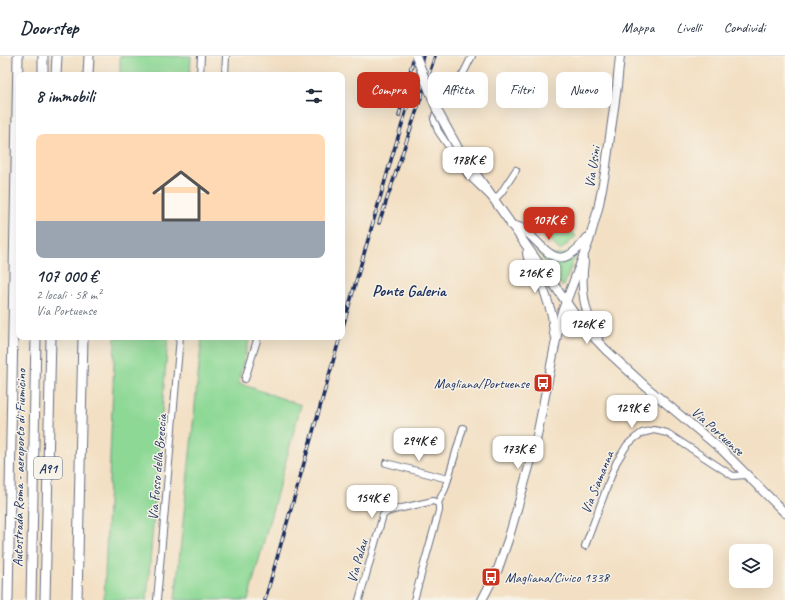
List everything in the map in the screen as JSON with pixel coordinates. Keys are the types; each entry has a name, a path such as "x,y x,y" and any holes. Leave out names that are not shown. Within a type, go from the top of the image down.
{"highway":[{"path":"18,56 18,72"},
{"path":"42,72 43,56"},
{"path":"56,72 57,56"},
{"path":"88,72 89,56"},
{"path":"8,600 16,165"},
{"name":"Autostrada Roma - aeroporto di Fiumicino","path":"31,600 36,340"},
{"name":"Autostrada Roma - aeroporto di Fiumicino","path":"46,600 51,340"},
{"path":"77,600 83,340"}],"main road":[{"name":"Via Portuense","path":"416,56 437,110 459,150 583,326 606,350 644,385 723,451 785,513"},
{"name":"Via Usini","path":"482,600 496,573 503,555 527,477 543,410 557,330 565,301 592,233 605,173 620,56"},
{"path":"511,225 522,228 545,251 556,257 567,256 574,252 592,233"},
{"path":"526,246 528,258 544,290 549,306 555,341"},
{"path":"586,248 583,275 584,303 593,328 606,350"},
{"path":"557,330 569,325 583,326"}],"street":[{"path":"200,72 201,56"},
{"path":"225,72 226,56"},
{"path":"472,56 463,74 437,109 434,122 438,132 468,175 494,200 501,194 516,170"},
{"name":"Via Fosso della Breccia","path":"157,600 180,340"},
{"path":"246,379 257,340"},
{"path":"414,600 439,511 438,503 444,493 463,428"},
{"name":"Via Siamanna","path":"585,546 616,463 627,445 642,433 654,430 667,433 733,476 746,475"},
{"path":"386,464 448,479"},
{"name":"Via Palau","path":"358,600 383,515 389,511 433,501 438,503"}],"green space":[{"path":"120,56 191,56 190,72 120,72"},
{"path":"551,208 576,236 560,251 534,223"},
{"path":"533,245 547,256 576,253 564,286 562,286"},
{"path":"115,340 168,340 147,600 104,600"},
{"path":"202,340 249,340 238,383 301,405 248,600 175,600"}],"railway":[{"path":"399,116 414,56"},
{"path":"345,320 423,56"},
{"path":"379,223 435,56"},
{"path":"265,600 339,340"}],"place":[{"name":"Magliana/Portuense","path":"543,383"},
{"name":"Magliana/Civico 1338","path":"491,577"}],"district":[{"name":"Ponte Galeria","path":"409,290"}]}
